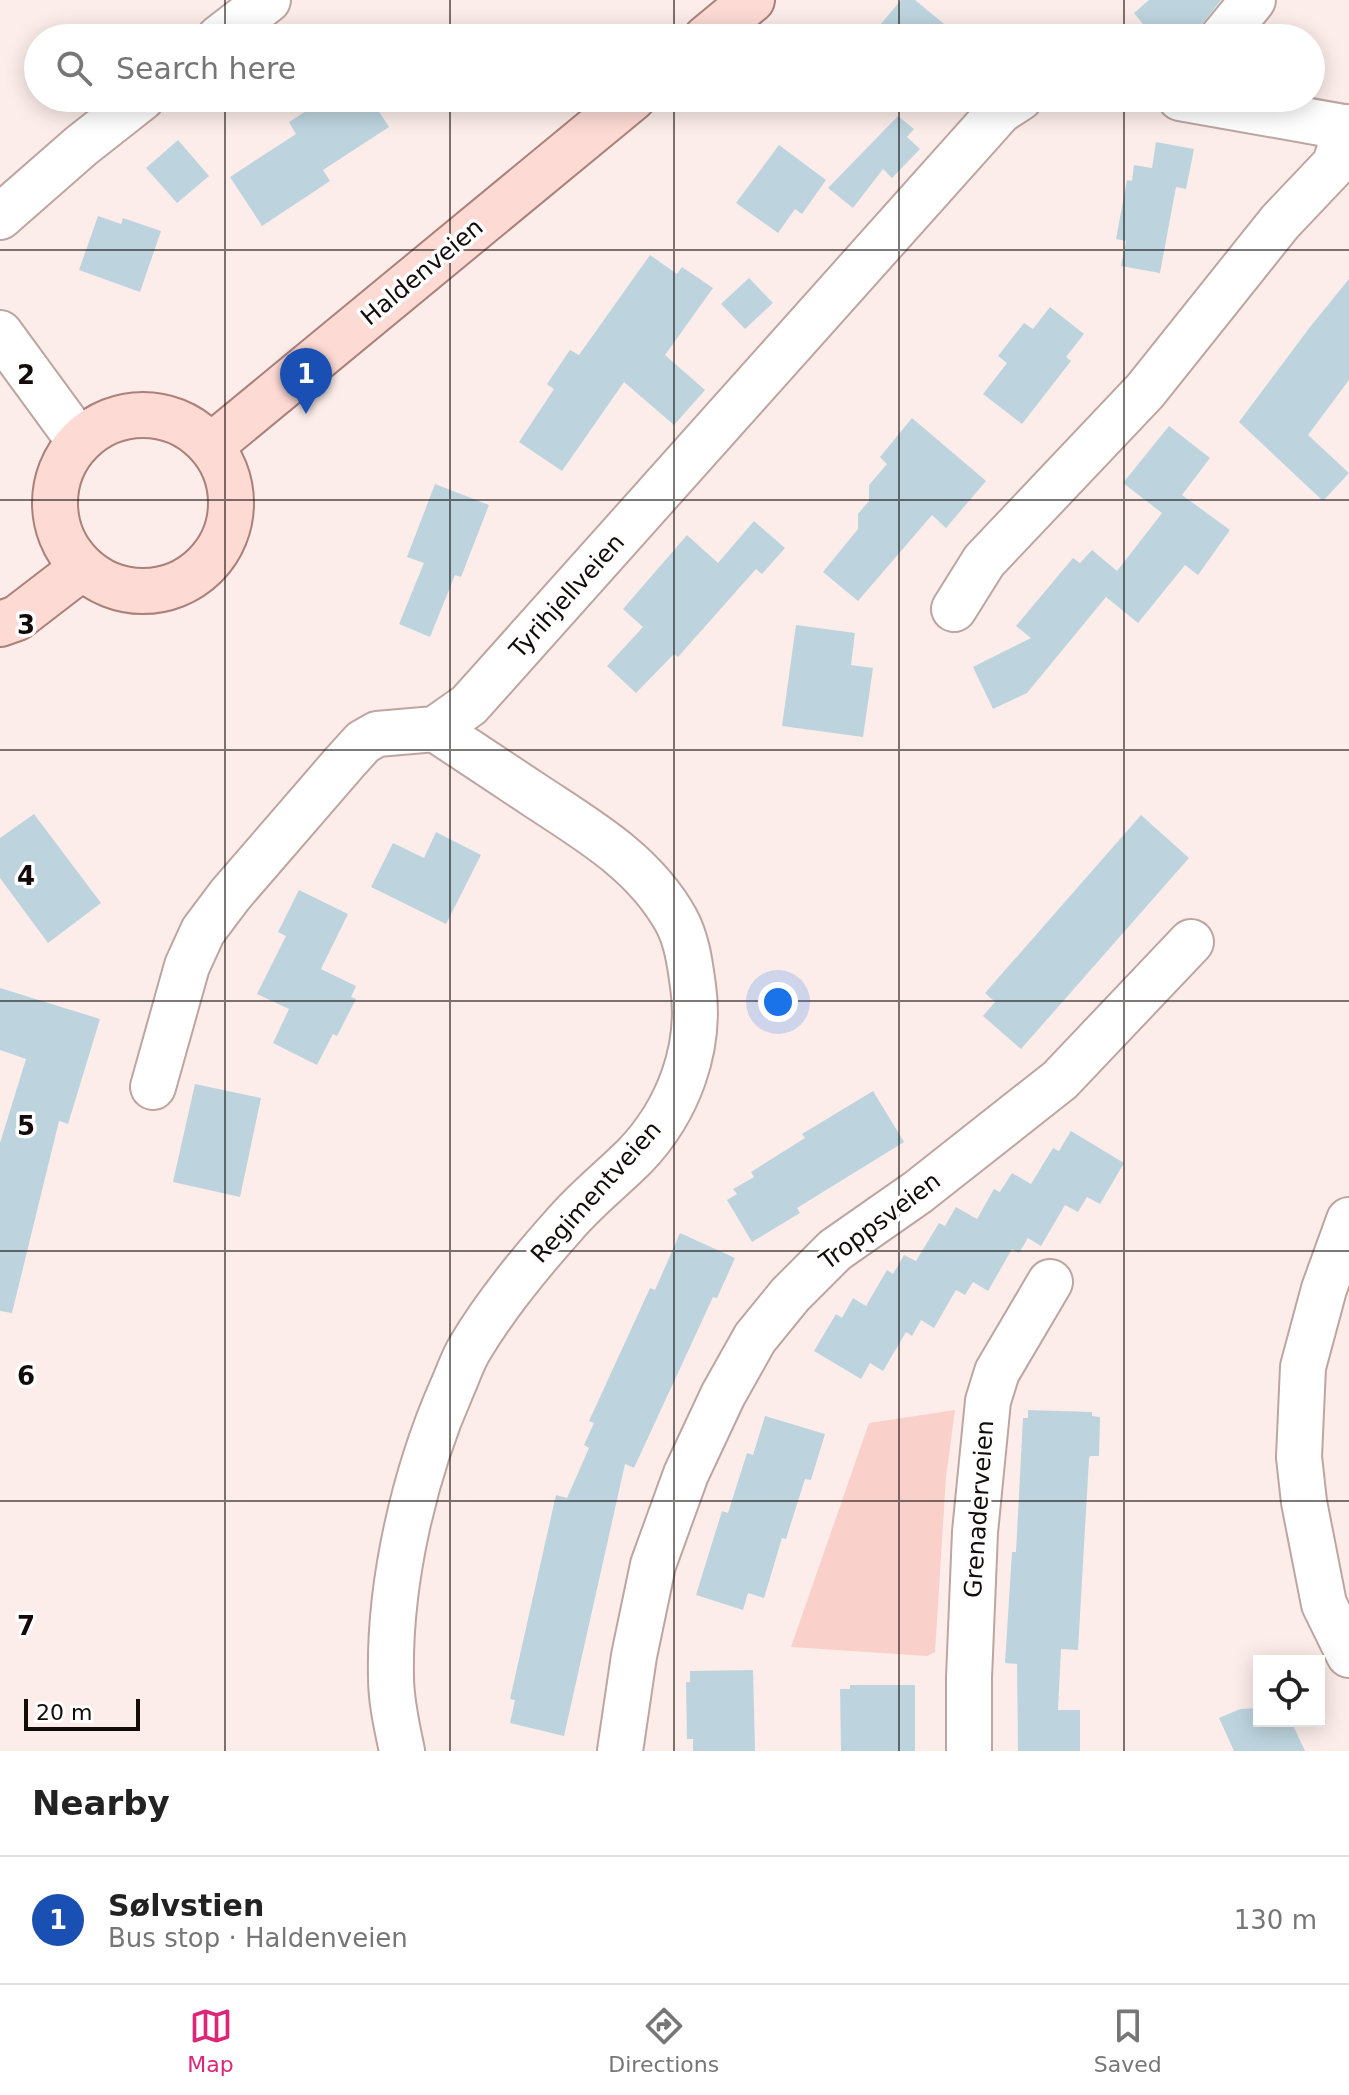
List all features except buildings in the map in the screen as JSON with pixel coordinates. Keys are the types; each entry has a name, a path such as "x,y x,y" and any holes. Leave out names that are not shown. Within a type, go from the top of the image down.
{"main road":[{"path":"723,24 752,0"},
{"name":"Haldenveien","path":"211,446 616,112"},
{"path":"131,414 161,416 188,426 211,446 227,472 232,503 227,533 211,560 188,580 152,592 115,588 82,568 61,540 54,506 60,471 79,441 102,423 131,414"},
{"path":"0,624 17,618 82,568"}],"street":[{"path":"237,24 268,0"},
{"path":"1233,24 1253,0"},
{"path":"0,217 124,112"},
{"name":"Tyrihjellveien","path":"435,729 469,705 999,112"},
{"path":"954,609 984,561 1145,391 1280,222 1335,164 1348,128 1258,112"},
{"path":"0,333 79,441"},
{"path":"153,1087 187,966 203,931 230,895 363,742 377,734 435,729"},
{"name":"Regimentveien","path":"402,1751 391,1680 396,1598 408,1527 424,1464 443,1408 468,1351 495,1309 565,1223 637,1154 663,1120 683,1081 692,1047 696,1007 690,960 677,922 654,888 627,859 435,729"},
{"name":"Troppsveien","path":"620,1751 634,1656 653,1565 686,1474 723,1395 755,1338 790,1295 835,1250 918,1192 1060,1080 1191,942"},
{"path":"1349,1220 1324,1289 1303,1367 1299,1457 1304,1502 1324,1604 1349,1655"},
{"name":"Grenaderveien","path":"969,1751 975,1532 988,1401 997,1372 1050,1282"}],"shaded area":[{"path":"955,1410 946,1477 935,1652 927,1656 791,1647 869,1423"}],"place":[{"name":"Sølvstien","path":"306,414"}]}
